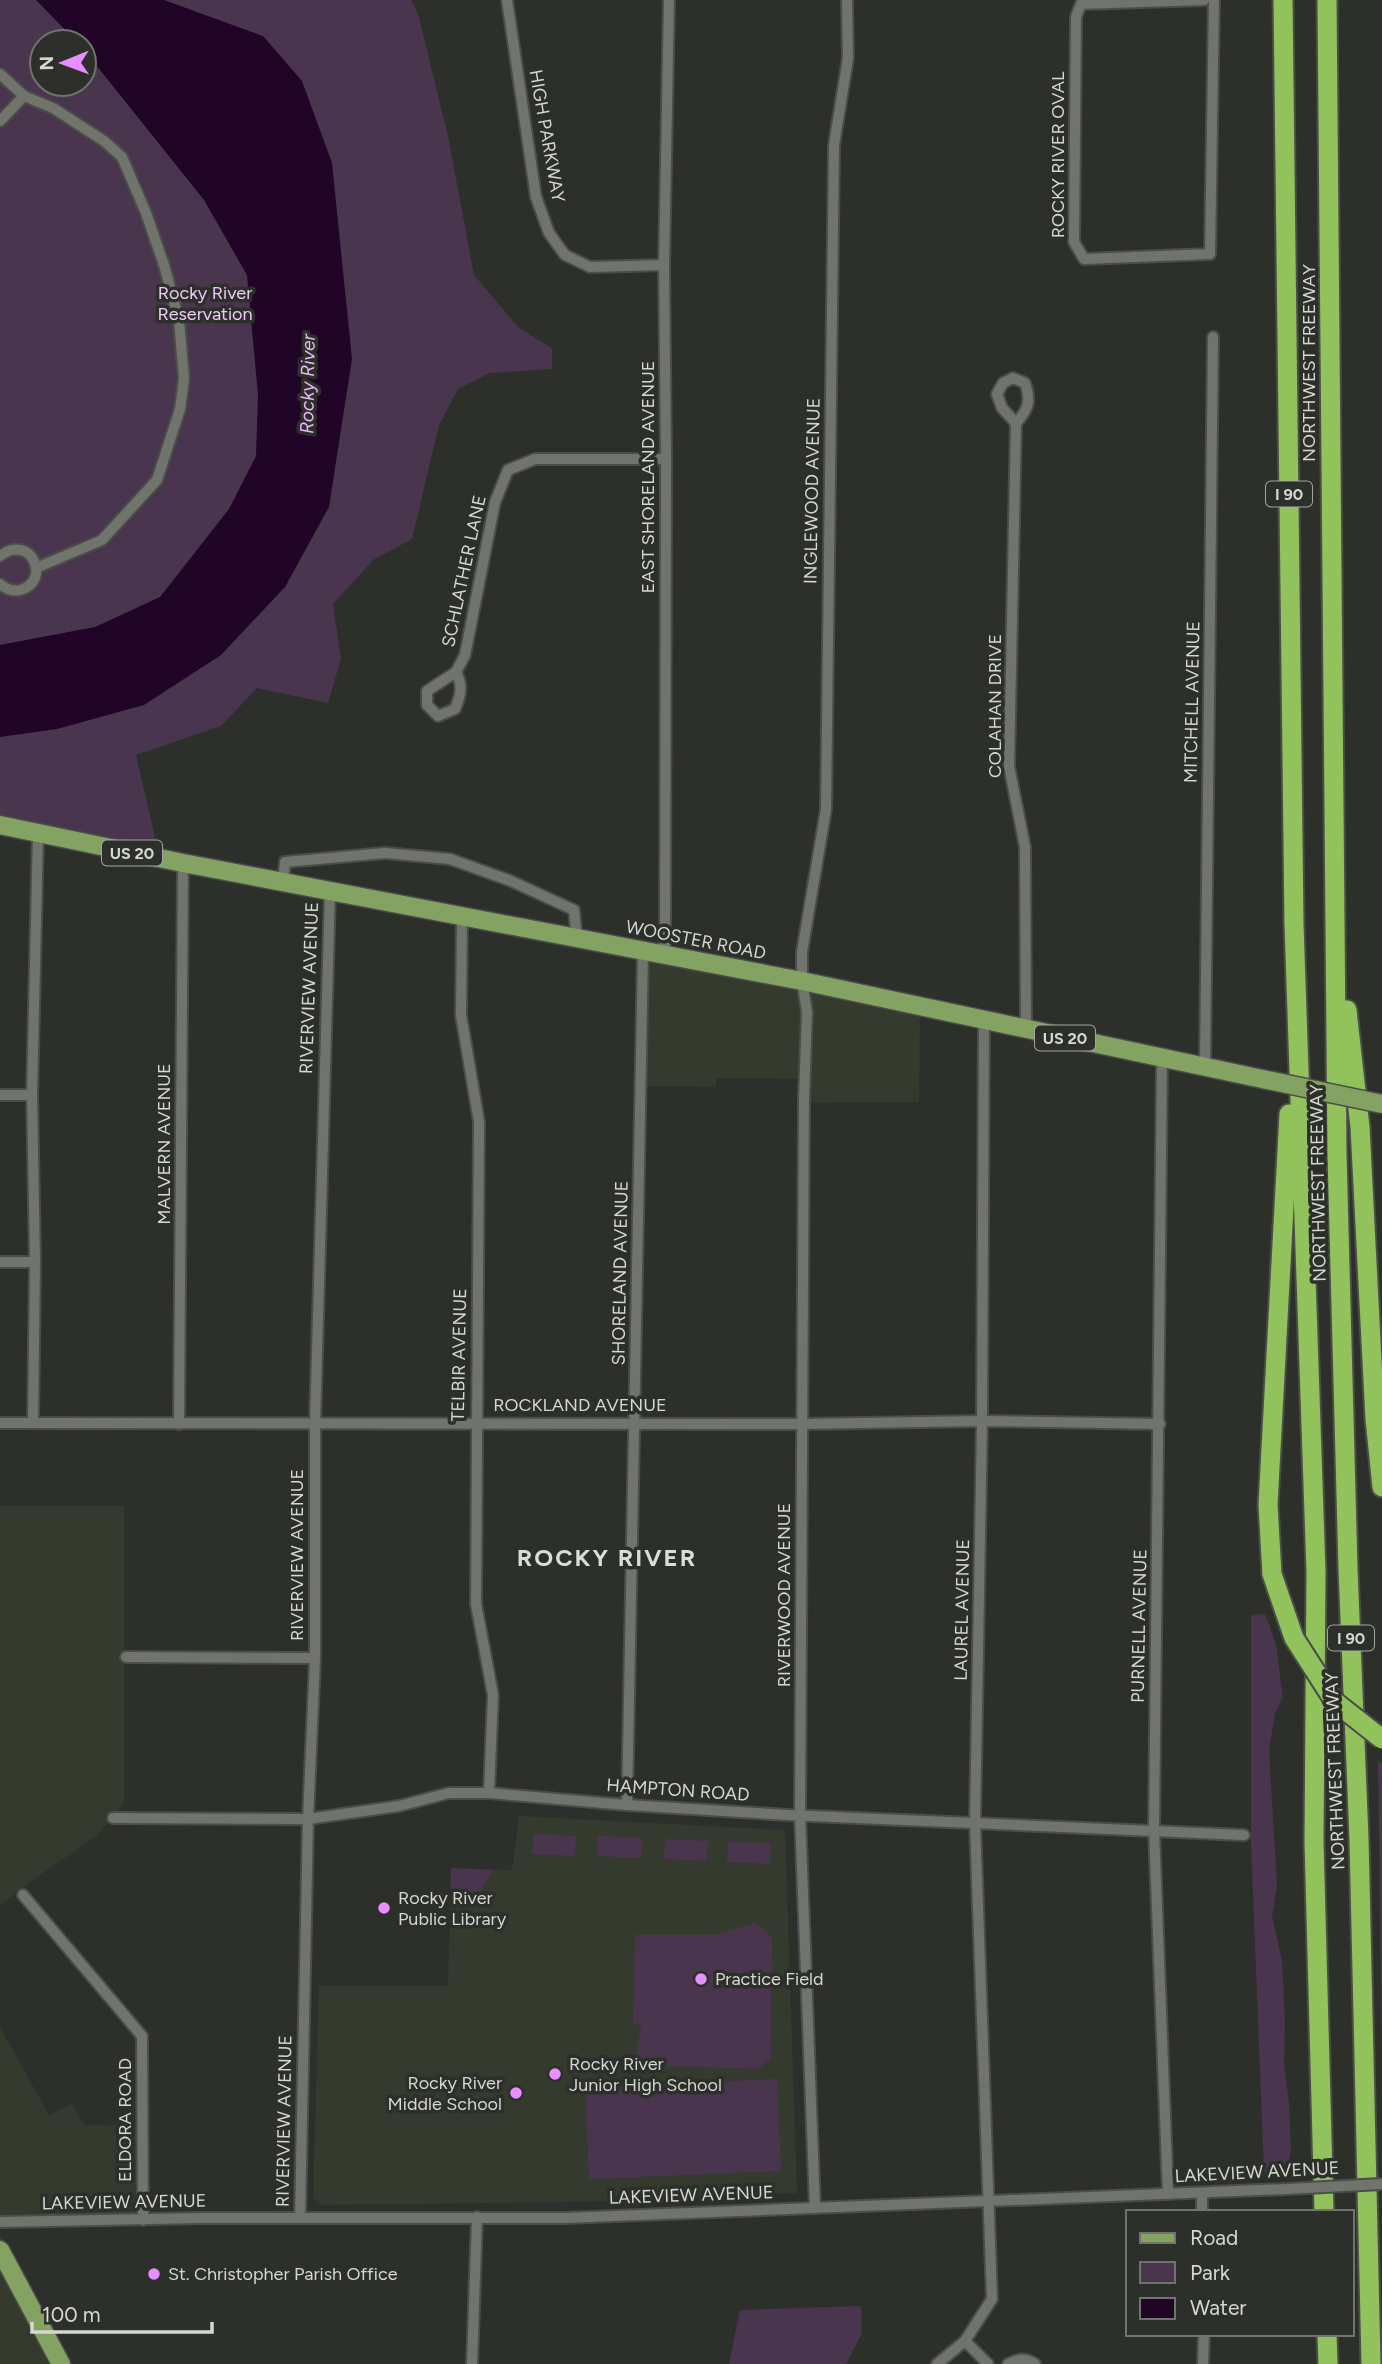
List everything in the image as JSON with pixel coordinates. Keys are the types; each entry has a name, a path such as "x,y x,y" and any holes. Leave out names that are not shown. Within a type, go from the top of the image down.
{"highway":[{"name":"NORTHWEST FREEWAY","path":"1283,0 1296,988 1316,1572 1314,1842 1324,2210"},
{"name":"NORTHWEST FREEWAY","path":"1327,0 1337,1154 1348,1569 1359,1839 1371,2364"},
{"path":"1336,912 1360,1127 1375,1419 1382,1487"},
{"path":"1296,988 1268,1505 1272,1574 1294,1638 1335,1702 1382,1739"},
{"path":"1327,2336 1328,2364"}],"main road":[{"name":"WOOSTER ROAD","path":"0,825 462,918 802,981 1253,1077 1378,1099"},
{"path":"0,2250 61,2364"}],"street":[{"name":"HIGH PARKWAY","path":"507,0 536,197 549,233 565,255 590,267 664,265"},
{"name":"EAST SHORELAND AVENUE","path":"665,955 664,265 669,0"},
{"name":"INGLEWOOD AVENUE","path":"802,981 802,952 826,809 834,145 848,58 847,0"},
{"name":"ROCKY RIVER OVAL","path":"1204,0 1081,4 1076,17 1074,242 1084,259 1210,254 1214,0"},
{"path":"0,74 24,96 53,108 104,141 122,158 146,213 179,320 184,379 180,410 157,480 102,540 36,568"},
{"path":"0,121 24,96"},
{"name":"MITCHELL AVENUE","path":"1205,1067 1213,337"},
{"name":"COLAHAN DRIVE","path":"1016,423 1009,766 1025,847 1026,1030"},
{"name":"SCHLATHER LANE","path":"456,672 465,655 495,502 508,470 535,459 666,459"},
{"path":"0,556 16,549 25,551 33,557 36,568 32,584 24,590 6,589 0,584"},
{"path":"33,1423 35,1262 32,1095 37,833"},
{"path":"283,882 285,862 385,853 450,859 511,881 574,910 576,939"},
{"name":"MALVERN AVENUE","path":"179,1424 183,863"},
{"name":"RIVERVIEW AVENUE","path":"300,2218 308,1819 315,1658 315,1424 330,891"},
{"name":"TELBIR AVENUE","path":"462,918 461,1015 479,1122 476,1604 493,1695 489,1793"},
{"name":"SHORELAND AVENUE","path":"627,1805 643,951"},
{"name":"RIVERWOOD AVENUE","path":"802,981 807,1012 804,1112 800,1815 815,2208"},
{"name":"LAUREL AVENUE","path":"937,2364 965,2341 992,2299 975,1823 982,1421 984,1020"},
{"name":"PURNELL AVENUE","path":"1162,1058 1154,1830 1168,2194"},
{"path":"0,1096 32,1095"},
{"path":"0,1262 35,1262"},
{"name":"ROCKLAND AVENUE","path":"0,1423 802,1424 982,1421 1160,1424"},
{"path":"126,1657 315,1658"},
{"name":"HAMPTON ROAD","path":"113,1818 308,1819 399,1806 449,1793 489,1793 627,1805 800,1815 1244,1835"},
{"name":"ELDORA ROAD","path":"23,1895 142,2036 144,2220"},
{"name":"LAKEVIEW AVENUE","path":"0,2222 565,2218 1382,2184"},
{"path":"1202,2193 1202,2210"},
{"path":"472,2364 477,2217"},
{"path":"1202,2364 1204,2336"},
{"path":"965,2341 988,2364"},
{"path":"1008,2364 1018,2359 1026,2359 1035,2364"}],"shaded area":[{"path":"648,956 920,1010 919,1102 801,1103 801,1079 717,1078 716,1087 647,1086"},
{"path":"0,1506 124,1506 124,1803 98,1835 0,1905"},
{"name":"Rocky River Junior High School","path":"519,1816 785,1830 797,2193 579,2202 321,2205 313,2198 319,1986 448,1986 451,1868 512,1870"},
{"path":"0,2027 49,2115 72,2104 85,2125 147,2126 147,2214 0,2216"},
{"path":"0,2237 35,2300 69,2364 0,2364"}],"green space":[{"name":"Rocky River Reservation","path":"0,0 411,0 418,14 448,136 474,275 519,328 552,348 552,369 490,373 458,389 439,425 412,539 373,560 333,604 341,659 328,703 257,688 221,726 136,755 158,851 0,823"},
{"path":"1265,1614 1276,1644 1283,1698 1275,1713 1269,1750 1277,1885 1272,1916 1282,1960 1284,2064 1291,2151 1287,2169 1264,2172 1251,1842 1251,1615"},
{"path":"1378,1761 1382,1763 1382,2056"},
{"path":"533,1834 576,1836 575,1856 532,1854"},
{"path":"598,1836 642,1838 641,1858 597,1856"},
{"path":"665,1839 708,1841 707,1861 664,1859"},
{"path":"728,1842 771,1843 770,1864 727,1862"},
{"path":"451,1868 493,1870 474,1903 450,1903"},
{"name":"Practice Field","path":"755,1923 772,1937 771,2058 758,2069 635,2065 641,2024 633,2024 635,1935 714,1935"},
{"path":"777,2079 781,2171 589,2179 585,2088"},
{"path":"861,2306 862,2333 846,2364 729,2364 740,2310"}],"water":[{"name":"Rocky River","path":"36,0 164,0 263,36 302,81 332,163 352,359 329,507 285,587 221,655 144,705 57,729 0,737 0,645 95,627 160,597 229,509 256,456 258,395 247,275 204,200 98,68 98,28 63,28"}],"place":[{"name":"Rocky River Public Library","path":"384,1908"},
{"name":"Practice Field","path":"701,1979"},
{"name":"Rocky River Junior High School","path":"555,2074"},
{"name":"Rocky River Middle School","path":"516,2093"},
{"name":"St. Christopher Parish Office","path":"154,2274"}],"district":[{"name":"ROCKY RIVER","path":"607,1558"}]}
